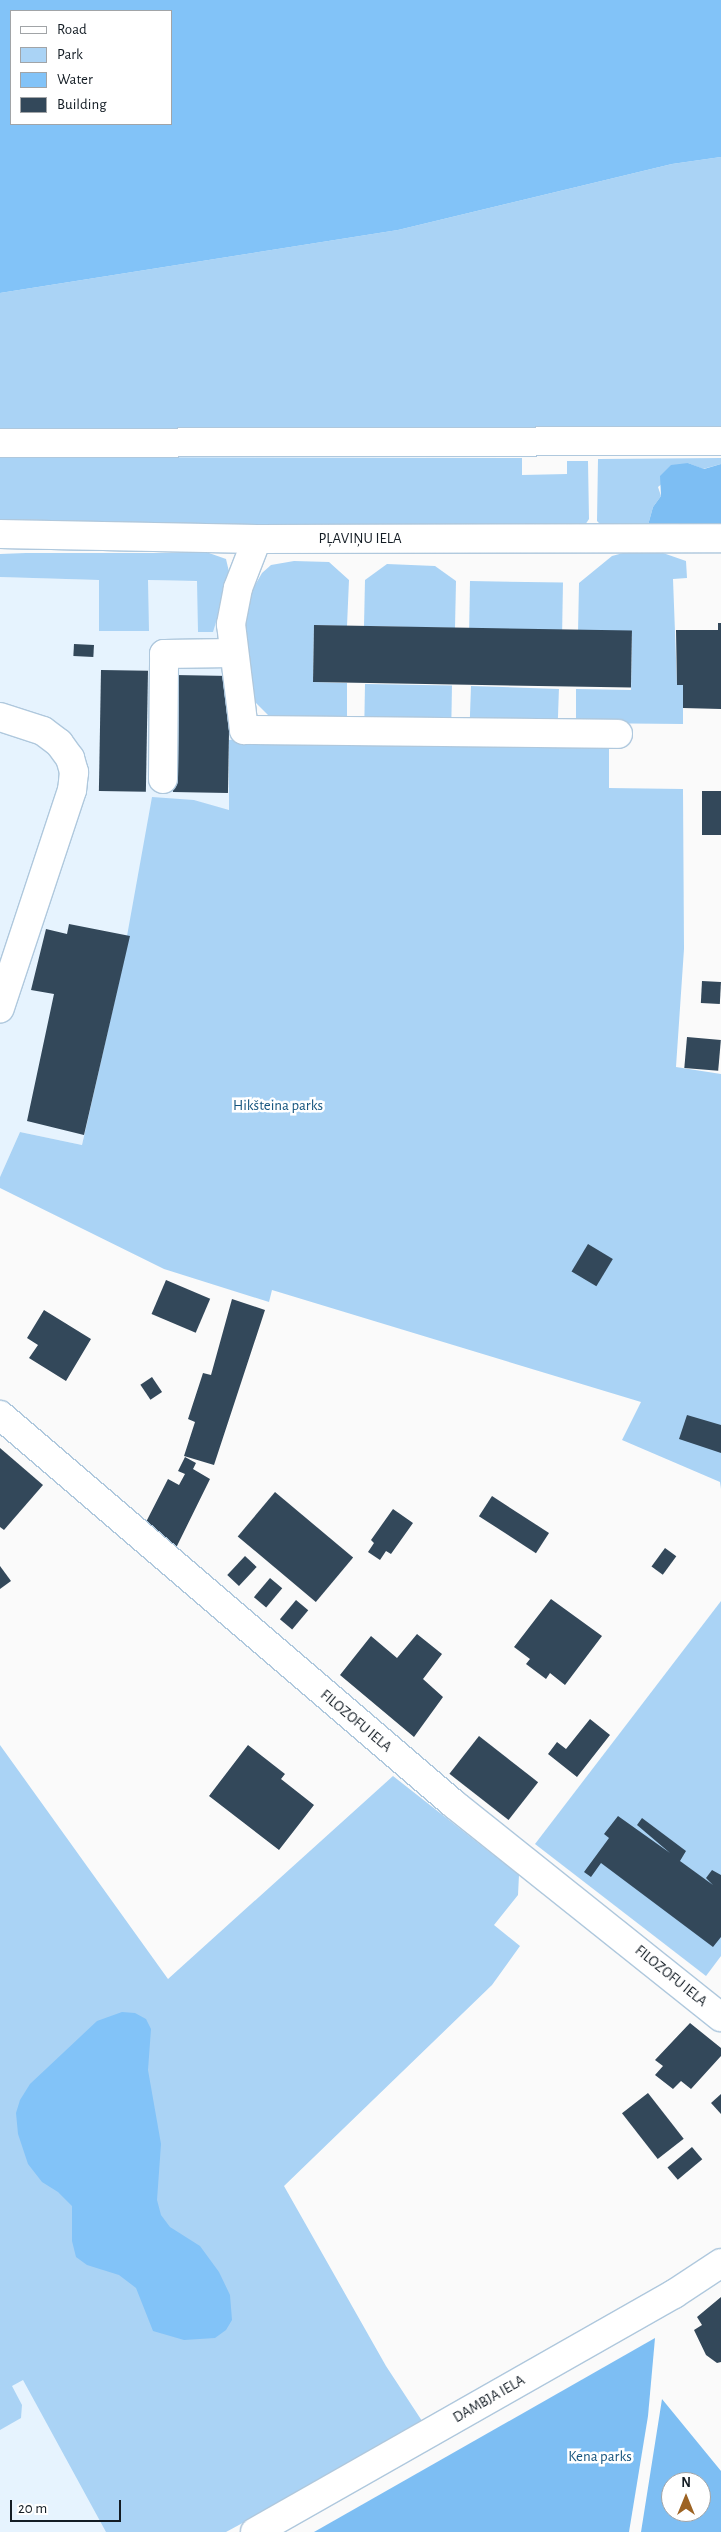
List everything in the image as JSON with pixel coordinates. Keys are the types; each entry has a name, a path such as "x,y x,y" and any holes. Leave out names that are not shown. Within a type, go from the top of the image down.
{"street":[{"path":"0,443 721,441"},
{"name":"PĻAVIŅU IELA","path":"0,534 257,539 721,538"},
{"path":"257,539 232,610 233,653 244,730 618,734"},
{"path":"163,779 164,654 233,653"},
{"path":"0,717 48,735 70,758 74,772 72,790 0,1008"},
{"name":"FILOZOFU IELA","path":"0,1415 455,1805 721,2017"},
{"name":"DAMBJA IELA","path":"255,2532 674,2294 721,2263"}],"shaded area":[{"path":"0,577 99,580 99,631 148,580 257,583 251,741 229,740 229,811 194,800 130,936 82,1145 20,1132 0,1177"},
{"path":"25,2363 117,2525 106,2532 0,2532 0,2378"}],"green space":[{"path":"721,157 721,430 0,431 0,293 398,230 672,164"},
{"path":"0,457 522,458 522,475 567,474 567,461 588,461 589,519 585,525 390,528 0,519"},
{"path":"721,458 721,464 703,469 688,463 658,487 661,496 653,507 648,525 600,524 597,521 598,459"},
{"path":"688,463 704,469 721,464 721,524 648,525 653,507 661,496 660,476 671,465"},
{"path":"209,553 226,559 230,576 213,632 198,632 197,581 148,580 149,631 99,631 99,580 0,577 0,554"},
{"path":"623,553 663,553 686,561 687,578 673,579 677,685 683,685 683,724 576,723 576,689 631,690 632,634 578,632 579,583 612,556"},
{"path":"294,561 329,562 349,580 347,626 314,625 313,682 347,683 347,721 270,717 253,700 243,612 248,597 262,573 271,565"},
{"path":"387,564 435,566 456,581 455,628 364,626 365,580"},
{"path":"470,581 563,583 562,631 469,629"},
{"path":"365,684 452,686 451,723 364,721"},
{"path":"471,686 559,689 558,725 470,722"},
{"name":"Hikšteina parks","path":"229,740 609,745 609,788 683,789 684,949 676,1067 721,1074 721,1489 720,1482 622,1440 641,1402 272,1290 269,1302 164,1269 0,1188 0,1177 20,1132 82,1145 129,937 127,936 152,797 194,800 229,810"},
{"path":"721,1601 721,1956 706,1976 535,1844"},
{"path":"0,1745 168,1979 393,1776 519,1875 518,1895 494,1925 520,1946 492,1985 284,2186 386,2366 424,2424 226,2532 106,2532 23,2380 12,2386 22,2405 21,2418 0,2430"},
{"name":"Kena parks","path":"655,2338 648,2416 629,2532 314,2532"},
{"path":"662,2399 721,2471 721,2532 641,2532"}],"water":[{"path":"0,0 721,0 721,157 672,164 398,230 0,293"},
{"path":"122,2012 135,2013 146,2019 151,2029 148,2070 161,2144 157,2200 161,2215 170,2227 200,2246 219,2272 230,2295 232,2320 226,2330 215,2338 184,2340 153,2331 136,2288 119,2275 87,2265 76,2257 72,2241 72,2206 58,2192 42,2182 28,2164 18,2134 16,2113 20,2100 30,2084 97,2021"}],"building":[{"path":"718,623 721,623 721,709 683,708 683,685 677,685 676,630 718,630"},
{"path":"314,625 632,631 631,688 313,682"},
{"path":"74,644 94,645 93,657 73,656"},
{"path":"101,670 148,671 146,792 99,791"},
{"path":"175,675 230,676 228,793 173,792"},
{"path":"702,791 721,791 721,835 702,835"},
{"path":"69,924 130,936 84,1135 27,1121 54,994 31,990 46,929 67,934"},
{"path":"702,981 721,982 720,1004 701,1003"},
{"path":"687,1037 721,1040 718,1071 684,1068"},
{"path":"588,1244 613,1259 596,1286 572,1271"},
{"path":"166,1280 210,1299 196,1333 152,1314"},
{"path":"232,1299 265,1310 214,1465 184,1456 195,1422 188,1419 203,1373 211,1375"},
{"path":"44,1310 91,1339 66,1381 29,1358 38,1345 27,1338"},
{"path":"152,1377 162,1392 150,1400 140,1385"},
{"path":"687,1415 721,1425 721,1453 679,1439"},
{"path":"0,1448 43,1485 4,1530 0,1527"},
{"path":"185,1457 196,1463 193,1469 210,1479 176,1548 145,1524 168,1479 179,1485 185,1474 178,1471"},
{"path":"275,1492 353,1558 316,1602 238,1536"},
{"path":"492,1496 549,1533 536,1553 479,1516"},
{"path":"393,1509 413,1523 391,1554 386,1551 380,1560 368,1552 374,1543 371,1540"},
{"path":"665,1548 676,1556 663,1575 651,1567"},
{"path":"245,1556 257,1567 239,1586 227,1575"},
{"path":"0,1566 11,1581 0,1589"},
{"path":"270,1578 282,1588 266,1607 254,1597"},
{"path":"551,1599 602,1636 565,1685 550,1673 546,1679 526,1664 530,1659 514,1647"},
{"path":"296,1600 308,1610 292,1629 280,1619"},
{"path":"417,1634 442,1654 423,1679 443,1697 414,1737 340,1675 371,1636 397,1658"},
{"path":"590,1719 610,1735 577,1777 548,1754 557,1742 566,1749"},
{"path":"479,1736 538,1782 509,1820 449,1774"},
{"path":"248,1745 285,1774 281,1779 314,1805 279,1850 209,1796"},
{"path":"618,1816 670,1853 637,1825 642,1818 686,1851 680,1861 713,1885 706,1878 712,1870 721,1875 721,1937 713,1947 601,1863 591,1877 584,1872 609,1838 604,1834"},
{"path":"690,2023 721,2048 721,2056 691,2089 681,2081 673,2089 655,2075 663,2066 655,2060"},
{"path":"648,2093 684,2139 658,2159 622,2113"},
{"path":"721,2094 721,2114 711,2103"},
{"path":"692,2147 702,2159 678,2180 667,2168"},
{"path":"721,2297 721,2362 717,2363 706,2355 694,2330 702,2325 697,2317"}]}
